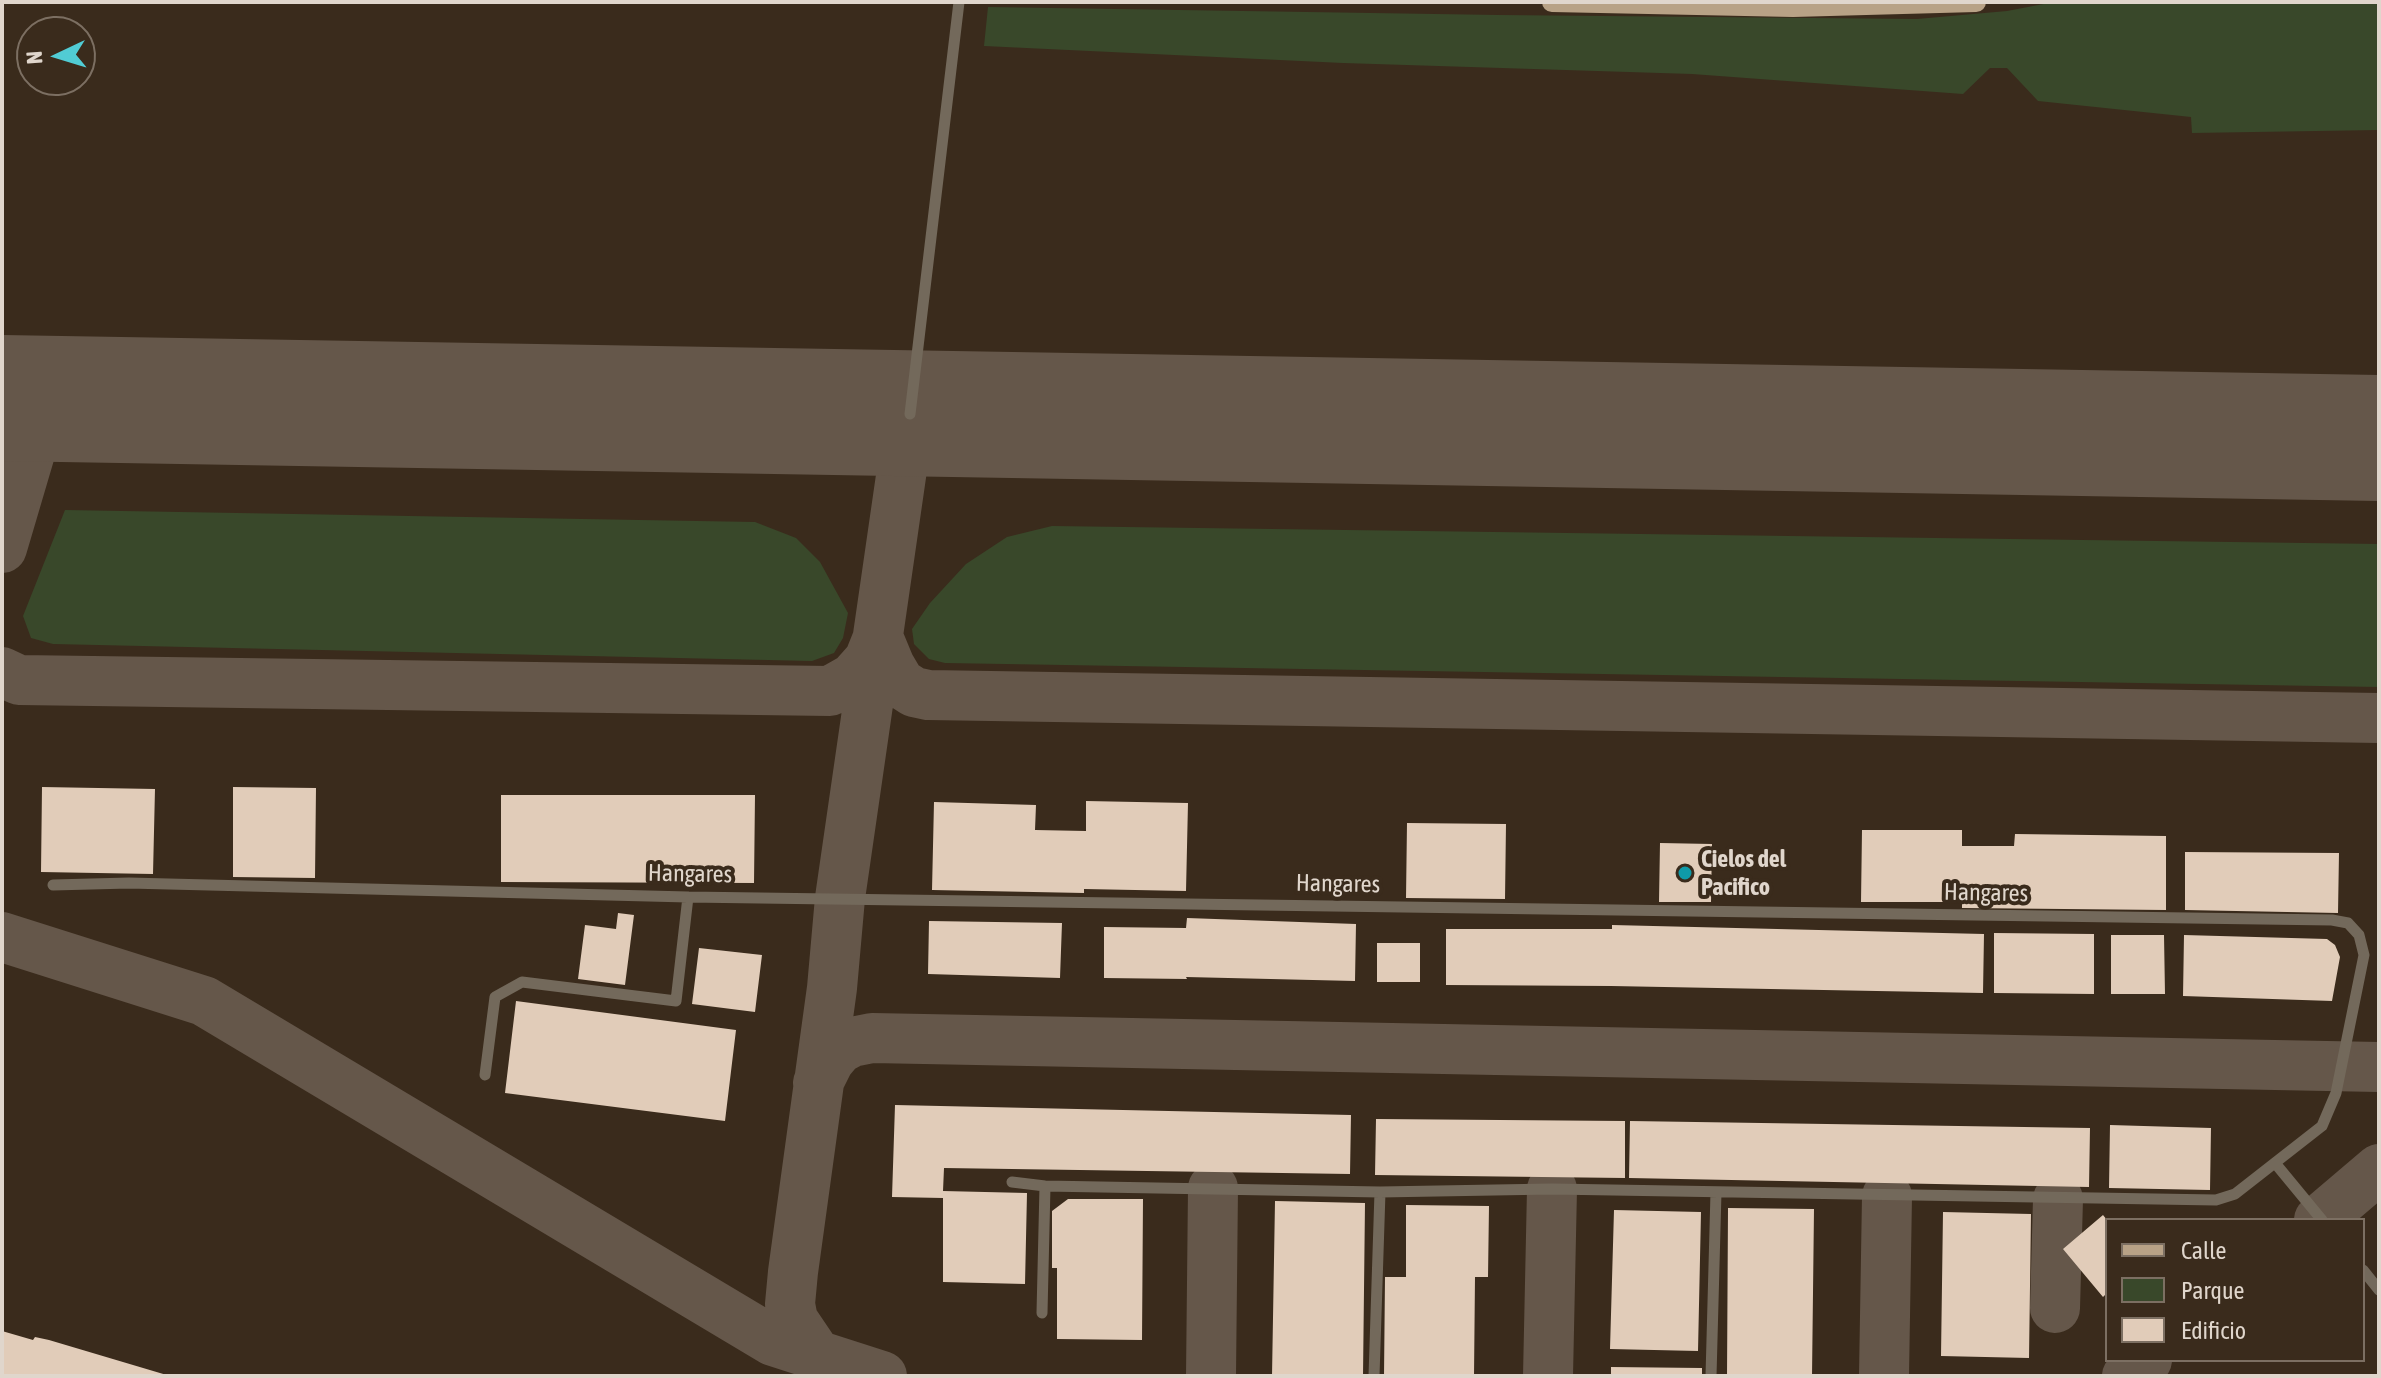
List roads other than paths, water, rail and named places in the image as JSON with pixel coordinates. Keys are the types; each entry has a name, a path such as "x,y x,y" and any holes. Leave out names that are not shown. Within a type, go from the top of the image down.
{"main road":[{"path":"1552,2 1793,7 1976,2"}],"lane":[{"path":"910,414 959,2"},
{"name":"Hangares","path":"53,885 129,883 688,897 2285,920 2348,923 2359,935 2364,955 2336,1093 2322,1126 2235,1194 2216,1200 1552,1189 1380,1192 1045,1186 1012,1182"},
{"path":"485,1075 495,997 522,982 676,1001 688,897"},
{"path":"2275,1163 2320,1218"},
{"path":"1042,1313 1045,1186"},
{"path":"1374,1376 1380,1192"},
{"path":"1711,1376 1716,1192"},
{"path":"2365,1272 2379,1290"}],"place":[{"name":"Cielos del Pacifico","path":"1685,873"}]}
